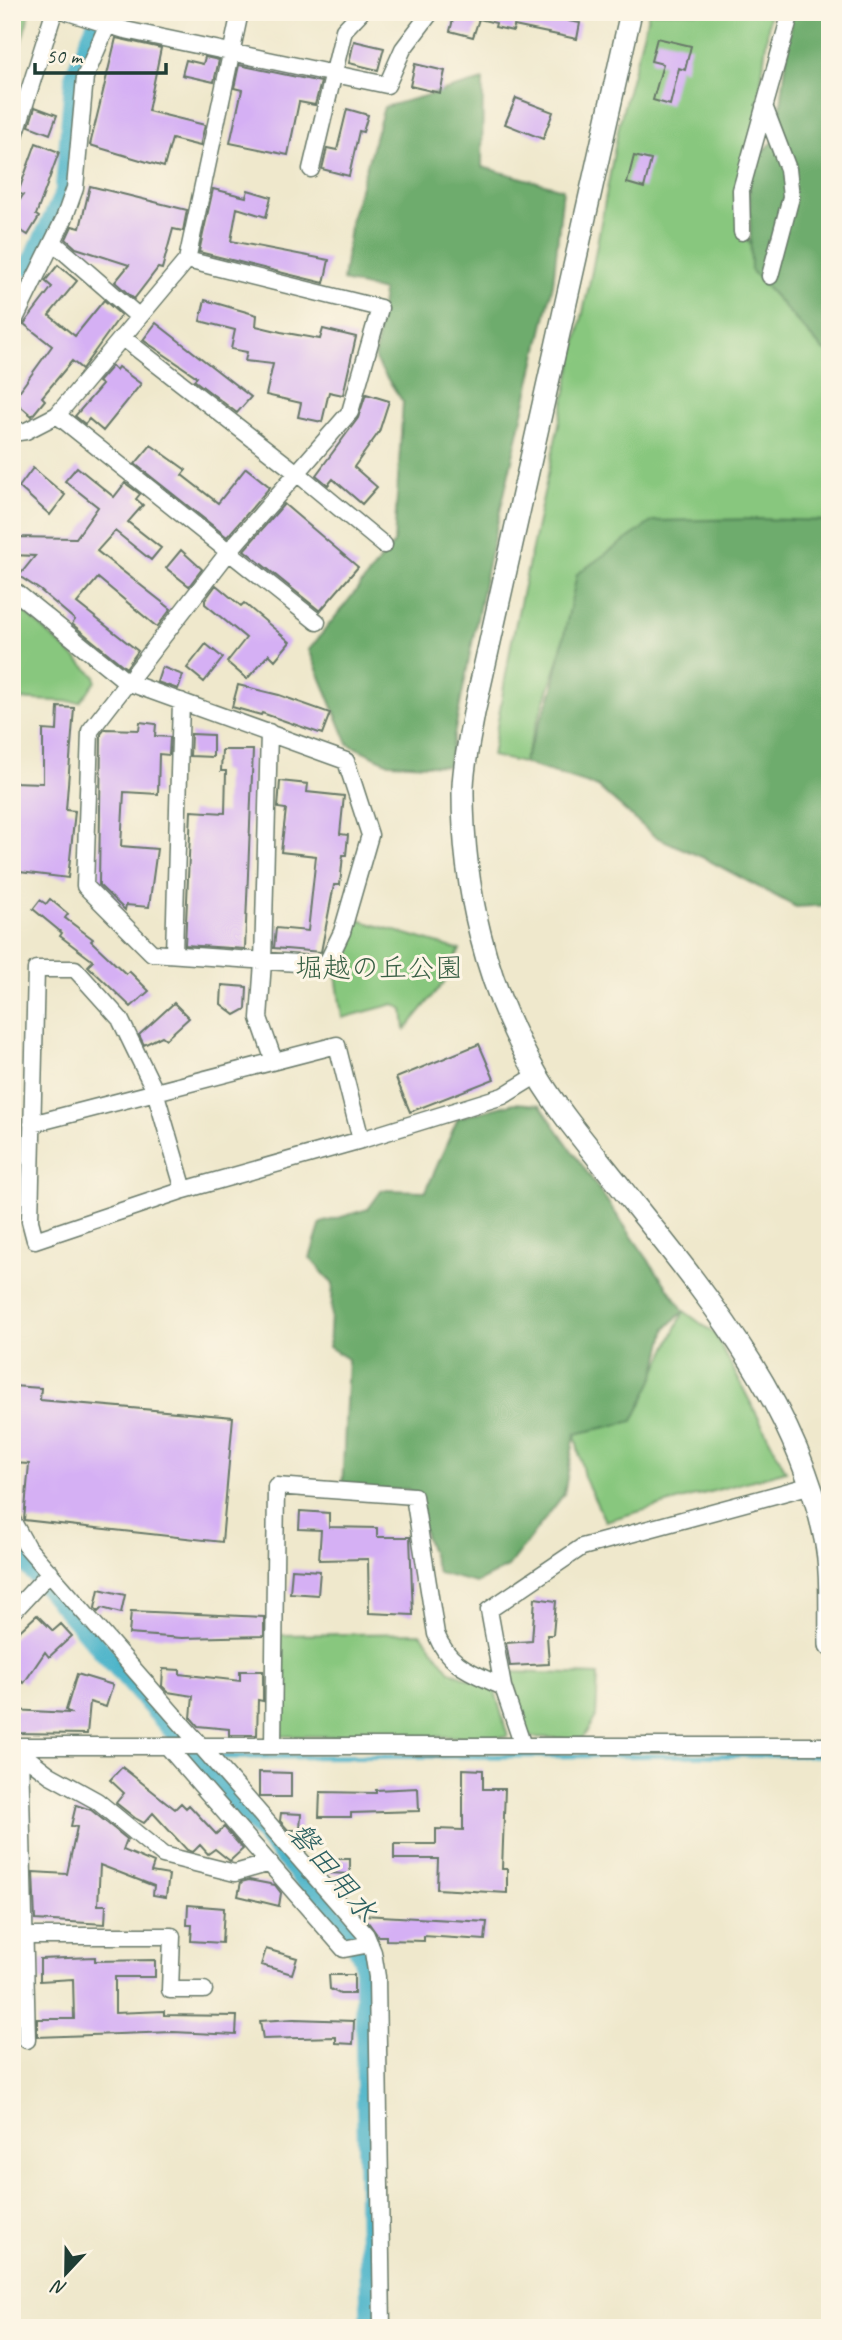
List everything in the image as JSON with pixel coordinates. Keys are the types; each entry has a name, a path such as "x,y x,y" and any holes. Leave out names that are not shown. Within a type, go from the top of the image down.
{"street":[{"path":"12,145 54,12"},
{"path":"68,12 110,18 232,53 387,85 403,50 424,15"},
{"path":"12,433 26,431 57,415 187,260 240,12"},
{"path":"311,169 344,30 361,12"},
{"path":"631,12 474,713 463,784 466,856 476,922 500,1000 537,1075 561,1110 716,1307 763,1379 821,1483 830,1645"},
{"path":"742,232 741,190 791,12"},
{"path":"12,325 53,242 75,188 85,77 110,18"},
{"path":"764,106 788,169 791,197 770,276"},
{"path":"53,242 139,317"},
{"path":"12,589 127,682 346,761 370,835 342,932 326,965 152,953 85,886 90,731 127,682 230,550 350,412 380,308 187,260"},
{"path":"122,337 297,473 384,545"},
{"path":"57,415 230,550 317,622"},
{"path":"174,954 181,701"},
{"path":"269,732 259,1018 274,1061"},
{"path":"184,1190 155,1091 120,1019 75,969 36,969 30,1221 35,1240 184,1190 503,1096 537,1075"},
{"path":"32,1124 337,1045 361,1140"},
{"path":"523,1746 503,1687 489,1610 582,1547 821,1483"},
{"path":"273,1746 276,1486 414,1496 436,1634 443,1653 457,1664 503,1687"},
{"path":"12,1520 27,1547 357,1922 370,1944 377,1977 382,2328"},
{"path":"12,1613 50,1572"},
{"path":"167,1746 344,1949 370,1944"},
{"path":"15,1748 830,1746"},
{"path":"15,1748 50,1775 97,1801 163,1855 235,1872 270,1863"},
{"path":"15,1748 25,1936 27,2040"},
{"path":"25,1936 172,1936 170,1990 204,1990"}],"green space":[{"path":"12,12 30,12 12,73"},
{"path":"649,12 770,12 742,232 822,349 830,353 830,522 592,564 523,763 492,756 511,645 592,271 619,125"},
{"path":"792,12 830,12 830,353 822,349 751,270 749,162 777,139"},
{"path":"483,80 482,167 563,189 553,284 487,568 448,766 389,763 348,744 309,650 394,543 403,402 375,360 383,291 343,281 351,219 384,107"},
{"path":"653,521 830,521 830,905 796,907 706,859 654,836 598,787 523,763 552,692 577,574"},
{"path":"17,605 95,676 96,681 80,702 12,699 12,609"},
{"name":"堀越の丘公園","path":"355,919 460,950 456,956 454,970 405,1030 403,1009 394,1004 342,1018 336,974"},
{"path":"514,1103 540,1105 684,1311 666,1328 655,1376 633,1421 575,1434 564,1494 508,1567 476,1583 438,1573 409,1489 342,1491 348,1359 329,1347 333,1284 310,1258 321,1223 368,1209 382,1190 426,1191 458,1118"},
{"path":"684,1311 715,1334 786,1471 605,1521 584,1477 575,1434 633,1421"},
{"path":"421,1633 450,1671 495,1691 508,1737 279,1736 280,1635"},
{"path":"511,1672 598,1675 596,1717 582,1739 527,1737"}],"building":[{"path":"455,12 478,18 479,12 567,12 568,21 580,23 577,39 514,26 513,31 495,27 496,23 479,19 473,37 450,31"},
{"path":"116,38 161,48 148,111 205,125 200,146 172,139 164,167 90,145"},
{"path":"657,38 691,46 685,70 679,68 670,105 653,100 663,64 651,61"},
{"path":"354,41 384,48 378,70 349,63"},
{"path":"205,57 219,60 214,82 182,75 186,60 203,64"},
{"path":"415,64 445,71 440,93 410,86"},
{"path":"239,65 321,82 315,105 299,102 288,155 230,143 242,90 234,88"},
{"path":"516,98 553,112 543,139 505,124"},
{"path":"35,107 57,115 50,134 29,126"},
{"path":"347,109 368,115 363,132 359,131 349,176 322,169 327,148 337,150"},
{"path":"36,143 59,152 36,215 39,217 28,235 12,225 12,213 23,195 18,193"},
{"path":"634,156 651,160 644,188 627,183"},
{"path":"90,186 187,210 183,231 173,229 162,269 158,268 134,299 115,282 129,265 76,248 66,239 72,226 80,228"},
{"path":"213,189 246,197 248,190 271,197 266,217 237,208 231,241 329,260 324,283 199,252"},
{"path":"58,265 77,281 49,315 75,336 104,300 121,315 82,369 72,361 42,397 45,400 32,416 13,400 52,346 24,324 52,287 45,281"},
{"path":"205,300 257,315 256,326 320,339 323,329 356,337 343,395 329,392 322,422 298,417 301,403 266,395 273,364 245,361 247,352 231,349 235,330 200,321"},
{"path":"156,323 251,397 237,413 194,380 197,377 143,340"},
{"path":"112,366 116,370 118,367 141,384 103,431 89,419 85,424 75,416 102,385 98,382"},
{"path":"366,394 389,401 379,432 354,467 377,487 362,504 333,479 328,485 316,475 358,418"},
{"path":"151,445 186,470 182,475 218,503 246,468 270,487 227,537 135,464"},
{"path":"77,467 114,497 125,483 140,494 136,499 143,505 128,522 161,548 151,560 115,531 97,551 171,609 157,627 98,578 77,603 138,651 126,668 72,624 75,620 19,576 35,556 12,555 12,537 76,538 98,507 65,481"},
{"path":"33,468 65,495 50,515 19,487"},
{"path":"284,504 358,567 320,611 244,550"},
{"path":"181,550 202,569 189,586 166,568"},
{"path":"216,585 241,606 244,603 290,642 275,660 269,654 247,679 227,662 246,638 205,604"},
{"path":"206,644 223,658 204,682 187,668"},
{"path":"162,667 183,675 178,689 157,682"},
{"path":"238,685 279,695 330,713 322,734 262,713 261,715 232,707"},
{"path":"58,707 74,708 66,810 75,811 68,878 12,871 12,782 43,783 43,730 57,731"},
{"path":"140,722 156,724 155,736 170,737 169,755 159,754 158,794 124,792 121,846 157,849 149,907 126,905 125,910 99,885 101,734 105,729 139,730"},
{"path":"191,734 213,735 213,757 190,756"},
{"path":"222,750 253,750 245,949 185,945 191,811 225,813 226,771 221,771"},
{"path":"280,781 308,784 307,792 344,796 340,834 348,835 346,855 343,855 340,885 334,885 321,952 274,948 276,928 308,931 316,856 281,852 286,809 278,808"},
{"path":"50,899 68,914 65,918 93,939 91,941 126,974 129,971 149,991 131,1007 88,966 93,961 60,936 62,933 33,909 40,900 46,904"},
{"path":"222,985 247,987 246,1009 235,1015 221,1004"},
{"path":"174,1003 189,1018 166,1039 162,1036 144,1045 139,1035"},
{"path":"479,1044 494,1079 410,1112 396,1078"},
{"path":"12,1386 41,1388 40,1400 233,1417 222,1542 24,1520 29,1464 12,1463"},
{"path":"300,1511 329,1513 329,1527 377,1528 377,1537 410,1537 413,1615 369,1613 368,1559 319,1560 321,1530 299,1529"},
{"path":"292,1569 320,1571 318,1595 290,1593"},
{"path":"99,1589 125,1595 121,1613 102,1608 98,1612 95,1608"},
{"path":"535,1598 556,1601 553,1635 547,1635 549,1664 510,1666 506,1643 532,1641"},
{"path":"131,1611 264,1617 264,1636 182,1638 129,1634"},
{"path":"37,1615 53,1631 61,1624 72,1636 49,1657 45,1652 24,1683 12,1674 12,1638"},
{"path":"163,1669 180,1670 180,1674 240,1681 240,1671 263,1671 263,1701 258,1700 257,1735 229,1735 229,1729 198,1726 191,1718 193,1696 168,1692 162,1686"},
{"path":"77,1674 113,1685 106,1707 90,1702 87,1734 12,1733 13,1710 70,1713 66,1710"},
{"path":"122,1767 175,1809 181,1803 186,1808 189,1805 216,1834 224,1827 243,1849 230,1861 215,1849 208,1854 200,1845 193,1852 187,1850 153,1813 144,1823 135,1818 116,1803 124,1793 110,1780"},
{"path":"463,1769 483,1770 483,1789 505,1789 502,1869 507,1869 507,1893 437,1889 438,1859 394,1859 394,1844 436,1844 436,1829 463,1830"},
{"path":"259,1772 291,1773 291,1797 259,1797"},
{"path":"418,1788 419,1811 319,1817 320,1792 376,1793 376,1790"},
{"path":"76,1805 91,1810 127,1839 123,1850 154,1863 151,1872 169,1875 166,1897 153,1895 154,1886 100,1865 98,1905 106,1905 105,1924 35,1920 33,1872 67,1874 77,1827 71,1826"},
{"path":"281,1813 301,1814 300,1830 288,1830 280,1821"},
{"path":"327,1859 350,1859 350,1874 327,1873"},
{"path":"249,1880 275,1885 281,1893 279,1906 238,1896 241,1882"},
{"path":"188,1905 224,1908 222,1943 191,1941 192,1925 187,1925"},
{"path":"363,1915 487,1922 485,1940 424,1936 424,1941 386,1940 386,1936 378,1936"},
{"path":"266,1949 297,1958 292,1974 261,1965"},
{"path":"95,1957 95,1961 155,1960 155,1977 115,1977 115,2013 164,2011 164,2015 237,2016 236,2035 173,2032 37,2037 37,2019 74,2019 73,1979 40,1981 40,1959"},
{"path":"329,1975 354,1975 354,1994 340,1994 330,1989"},
{"path":"260,2021 354,2021 353,2044 336,2043 336,2037 263,2039"}],"waterway":[{"name":"磐田用水","path":"29,267 64,193 74,75 101,12"},
{"name":"磐田用水","path":"12,1548 351,1934 363,1960 370,2328"},
{"path":"216,1757 830,1755"}]}
